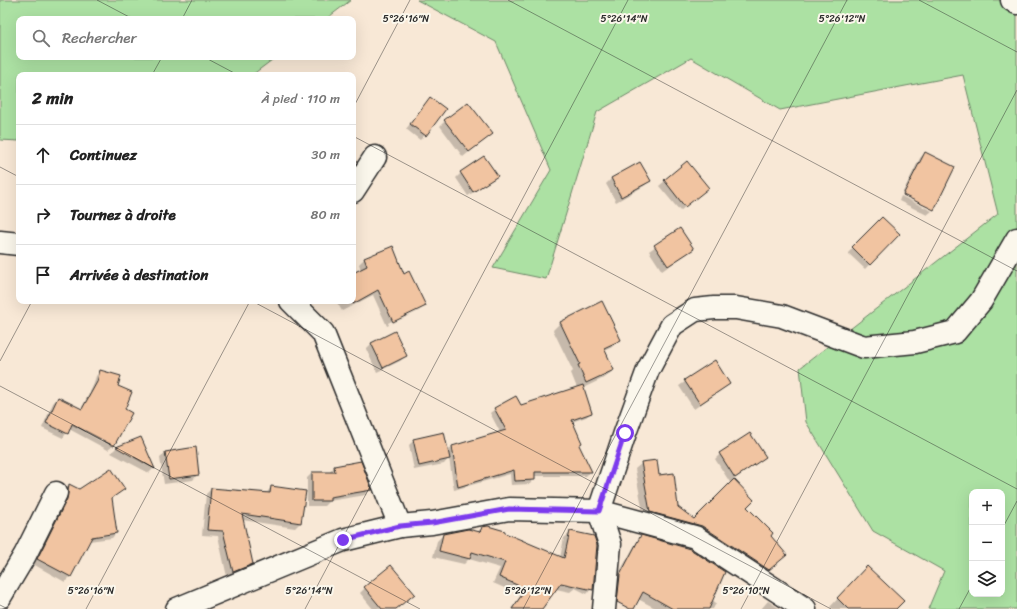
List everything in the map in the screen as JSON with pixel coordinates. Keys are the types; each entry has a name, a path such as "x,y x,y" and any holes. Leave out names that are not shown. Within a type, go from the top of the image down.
{"street":[{"path":"1012,0 1017,3"},
{"path":"356,186 375,157"},
{"path":"604,609 610,544 599,511 648,370 672,325 694,310 736,308 782,316 864,347 915,342 955,332 981,301 1017,239"},
{"path":"0,242 16,244"},
{"path":"294,304 323,333 400,526"},
{"path":"0,597 25,555 56,493"},
{"path":"177,609 343,540 400,526 432,523 509,509 599,511 695,537 805,609"}],"green space":[{"path":"0,0 351,0 330,16 16,16 16,60 272,60 256,72 16,72 16,141 0,140"},
{"path":"417,0 1017,0 1017,609 928,609 944,571 873,531 806,422 800,368 998,214 963,75 780,110 691,58 597,112 546,279 493,268 551,170 496,42"}],"building":[{"path":"430,97 446,109 426,136 410,124"},
{"path":"468,102 493,134 469,152 444,120"},
{"path":"925,152 955,167 934,210 903,195"},
{"path":"484,156 498,176 473,192 460,172"},
{"path":"687,161 709,188 685,207 664,180"},
{"path":"640,162 651,181 621,197 611,178"},
{"path":"882,217 900,234 870,265 852,247"},
{"path":"680,228 694,249 668,266 654,245"},
{"path":"393,246 404,274 409,271 426,306 393,322 378,290 356,302 356,272 367,266 364,258"},
{"path":"602,301 621,340 604,348 614,370 586,383 578,365 580,364 560,322"},
{"path":"395,331 407,356 383,368 371,343"},
{"path":"715,360 730,384 700,404 684,380"},
{"path":"100,370 121,376 118,386 132,392 125,409 132,413 114,446 72,424 68,434 46,423 58,397 82,409 97,382"},
{"path":"583,385 592,413 572,420 582,443 579,445 592,472 535,472 535,480 515,481 514,470 458,487 452,446 506,430 494,408 516,396 521,405"},
{"path":"444,432 450,459 419,466 413,439"},
{"path":"750,433 766,457 735,478 719,453"},
{"path":"141,437 155,469 116,447"},
{"path":"196,447 199,475 169,479 165,452"},
{"path":"657,460 659,475 674,473 678,507 694,519 734,479 754,500 747,507 773,533 771,536 787,555 769,570 702,526 650,512 641,462"},
{"path":"361,461 372,490 330,497 330,501 312,501 312,472 335,472 334,466"},
{"path":"111,468 125,489 112,498 117,533 92,537 71,577 37,559 67,499 69,484 79,489"},
{"path":"271,486 306,491 301,523 242,514 253,564 233,572 223,531 207,530 211,488 270,493"},
{"path":"488,526 505,531 505,533 564,558 570,531 594,536 597,545 593,590 561,583 542,609 512,609 526,589 499,577 505,562 472,552 470,559 439,551 443,534 468,529 480,532 482,527"},
{"path":"641,535 690,549 725,572 709,609 673,609 643,592 634,609 630,609 617,602 620,575"},
{"path":"391,565 415,594 396,609 382,609 364,587"},
{"path":"867,566 904,601 896,609 848,609 837,598"}],"route":[{"path":"343,540 400,526 432,523 509,509 599,511 625,433"}]}
